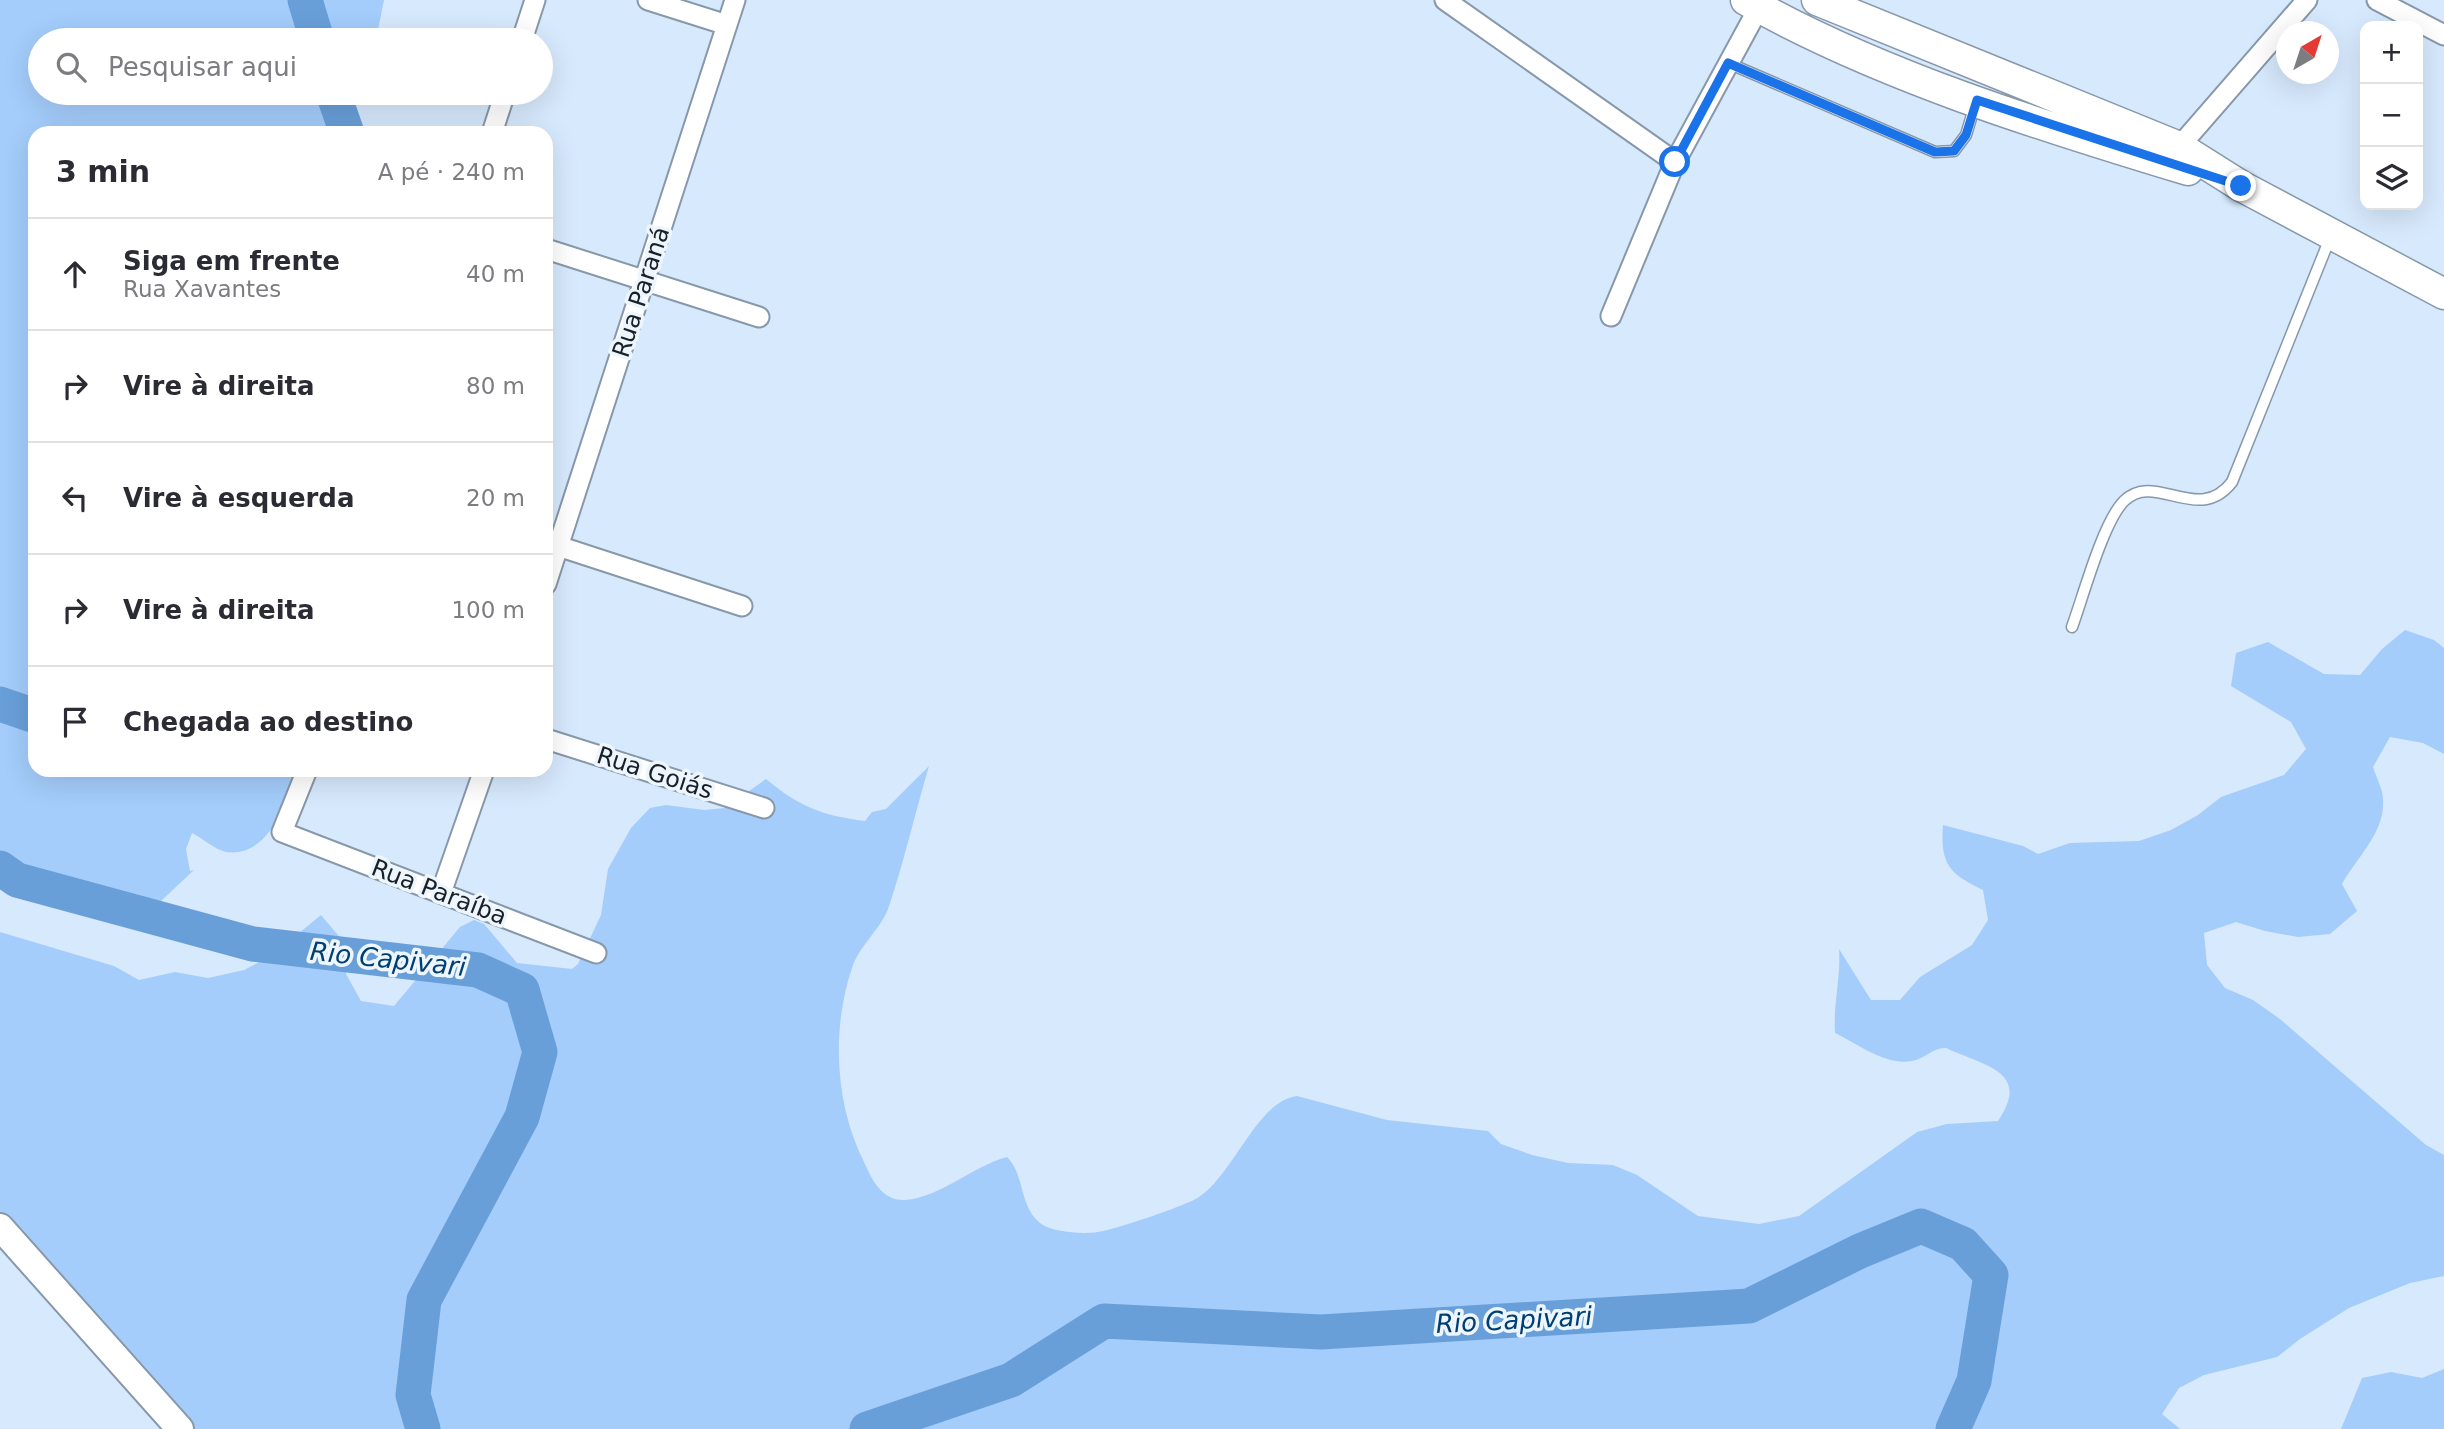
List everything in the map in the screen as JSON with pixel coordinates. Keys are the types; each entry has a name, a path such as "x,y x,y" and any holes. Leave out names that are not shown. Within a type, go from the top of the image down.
{"main road":[{"path":"1817,0 2241,186 2444,294"},
{"path":"1756,2 1859,54 1977,100 2175,156"}],"street":[{"path":"526,28 535,0"},
{"path":"648,0 727,26"},
{"name":"Rua Paraná","path":"553,562 734,0"},
{"path":"1445,0 1675,162"},
{"path":"2175,156 2307,0"},
{"path":"2377,0 2444,35"},
{"path":"1611,316 1675,162 1728,63 1756,2"},
{"path":"494,126 501,105"},
{"path":"553,251 759,317"},
{"path":"558,547 742,606"},
{"name":"Rua Goiás","path":"553,740 764,808"},
{"name":"Rua Paraíba","path":"304,777 282,832 596,953"},
{"path":"441,893 482,777"},
{"path":"0,1227 180,1429"}],"lane":[{"path":"1728,63 1935,152 1954,151 1966,135 1977,100"},
{"path":"2072,627 2111,522 2124,501 2143,491 2206,501 2222,495 2232,482 2331,234"}],"shaded area":[{"path":"0,0 384,0 378,28 28,28 28,105 354,105 354,126 28,126 28,777 293,777 274,825 254,846 241,851 226,852 192,833 186,849 190,871 194,870 161,901 129,911 34,891 0,878"},
{"path":"2405,630 2434,640 2444,648 2444,754 2423,743 2390,737 2373,767 2383,796 2380,823 2342,884 2357,911 2330,934 2298,937 2236,922 2204,933 2207,965 2225,988 2253,1000 2280,1019 2426,1145 2444,1155 2444,1276 2410,1283 2349,1308 2277,1357 2204,1375 2179,1388 2162,1414 2180,1429 180,1429 60,1293 32,1241 0,1229 0,932 114,966 139,980 175,972 208,978 244,970 271,956 321,915 343,941 346,974 361,1001 394,1006 460,927 474,920 484,924 517,963 572,969 578,964 601,915 608,869 631,828 650,808 666,805 704,810 725,808 766,779 800,803 824,813 865,821 872,812 886,809 929,766 888,909 855,960 841,1017 839,1068 847,1118 872,1177 885,1194 905,1200 918,1198 1007,1157 1017,1173 1033,1216 1040,1223 1053,1229 1080,1233 1111,1229 1199,1197 1212,1186 1270,1111 1283,1101 1297,1096 1387,1120 1488,1131 1501,1144 1532,1155 1568,1163 1613,1165 1637,1175 1698,1216 1759,1224 1799,1216 1917,1132 1947,1124 1998,1121 2007,1104 2010,1091 2007,1081 1999,1072 1946,1048 1916,1060 1895,1061 1874,1054 1835,1033 1839,949 1871,1000 1900,1000 1920,977 1972,945 1988,920 1983,890 1962,879 1945,858 1943,825 2023,846 2038,854 2070,843 2139,841 2171,830 2198,815 2221,797 2284,775 2306,749 2291,722 2231,686 2236,653 2268,642 2324,674 2360,675 2382,649"},
{"path":"2444,1369 2444,1429 2341,1429 2362,1378 2391,1372 2422,1378"}],"waterway":[{"name":"Rio Capivari","path":"305,0 313,28"},
{"name":"Rio Capivari","path":"337,105 345,126"},
{"name":"Rio Capivari","path":"0,704 28,714"},
{"name":"Rio Capivari","path":"0,868 17,880 253,944 478,970 522,990 540,1052 522,1117 424,1300 413,1395 423,1429"},
{"name":"Rio Capivari","path":"867,1429 1011,1380 1104,1321 1321,1332 1749,1306 1860,1251 1921,1226 1963,1244 1991,1275 1974,1381 1953,1429"}],"route":[{"path":"1675,162 1728,63 1935,152 1954,151 1966,135 1977,100 2241,186"}]}
